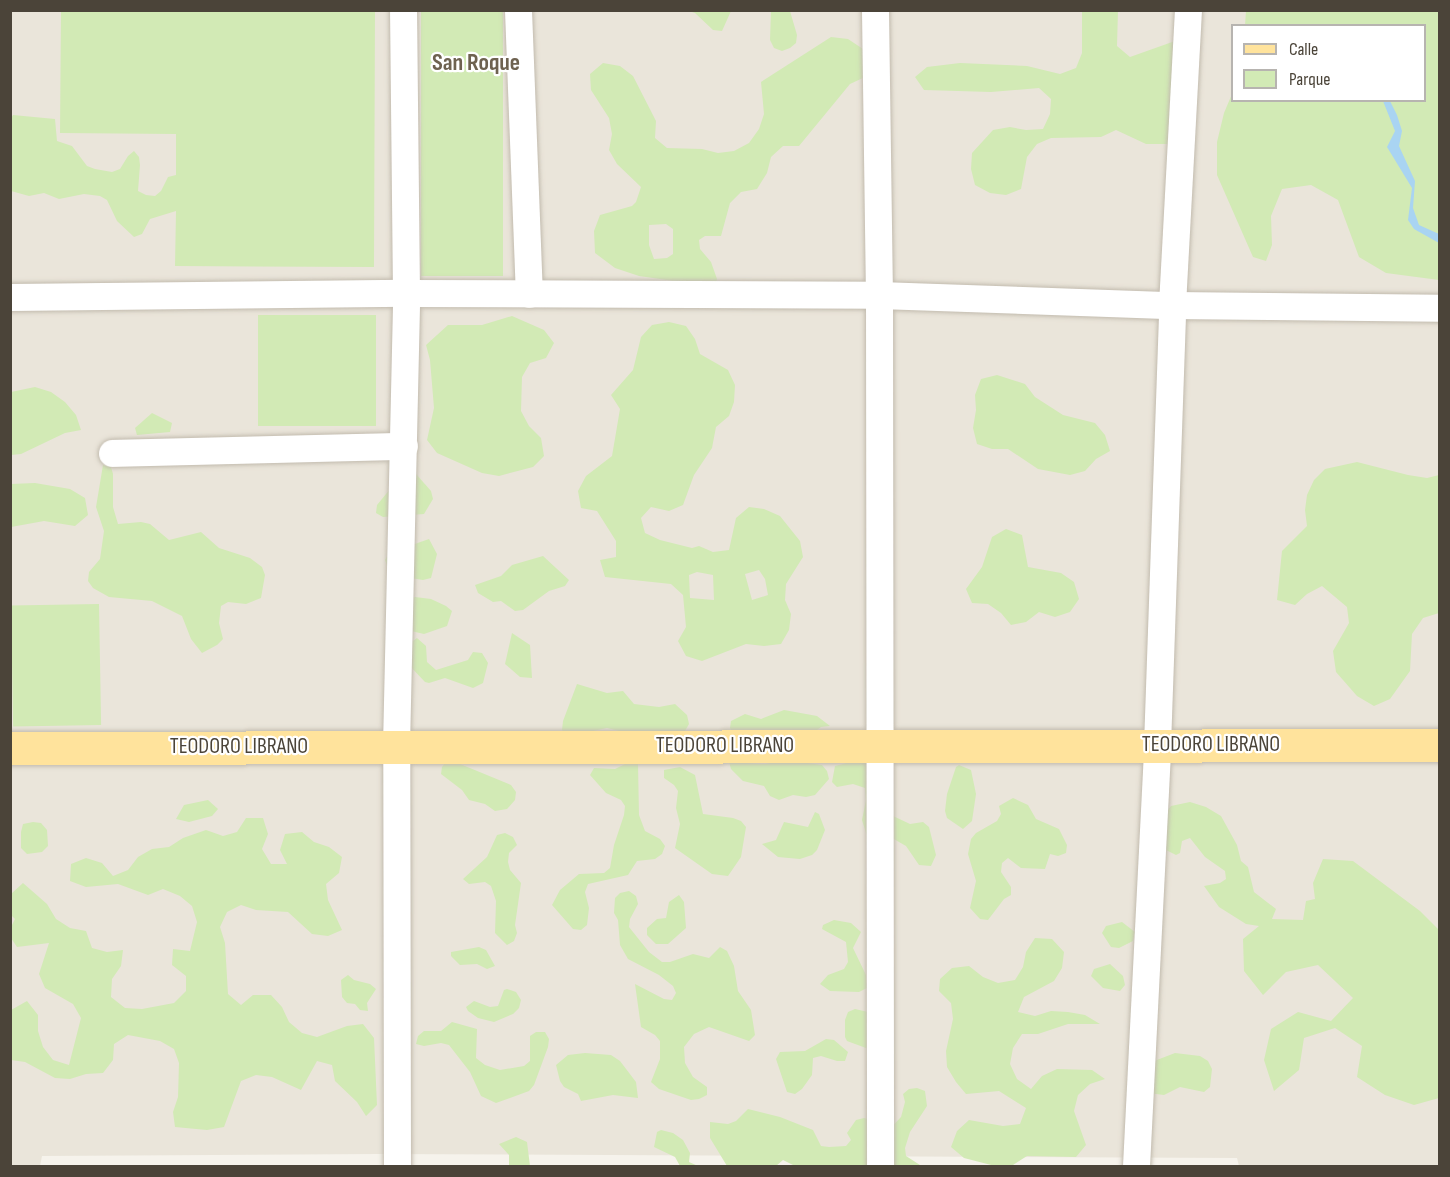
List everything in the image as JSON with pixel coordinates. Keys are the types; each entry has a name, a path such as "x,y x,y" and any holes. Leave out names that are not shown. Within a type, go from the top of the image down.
{"main road":[{"name":"TEODORO LIBRANO","path":"10,748 1440,745"}],"street":[{"path":"397,1167 396,746 406,292 403,10"},
{"path":"518,10 529,294"},
{"path":"875,10 879,295 880,1167"},
{"path":"1136,1167 1157,745 1172,305 1188,10"},
{"path":"10,297 406,292 879,295 1172,305 1440,309"},
{"path":"112,453 404,446"}],"shaded area":[{"path":"10,11 1439,11 1439,1166 1239,1166 1237,1158 377,1154 42,1156 40,1166 11,1166"}],"green space":[{"path":"1118,10 1117,46 1130,57 1175,41 1177,144 1146,144 1116,130 1101,137 1051,138 1037,144 1027,157 1021,189 1006,195 990,193 975,185 971,169 972,153 993,130 1010,127 1026,130 1043,129 1050,114 1051,99 1039,88 991,92 924,90 915,77 927,67 960,63 1027,66 1060,74 1076,68 1082,53 1082,11"},
{"path":"61,11 375,11 374,267 175,266 176,211 150,219 142,234 134,237 117,221 107,200 100,196 84,194 59,199 44,193 29,196 11,191 10,120 13,115 55,119 57,141 72,146 87,166 95,169 112,172 120,169 134,151 139,157 140,165 138,191 146,195 155,196 161,191 168,177 176,175 176,134 60,133"},
{"path":"421,11 503,11 503,276 421,276"},
{"path":"689,11 731,11 722,31 713,30 695,13"},
{"path":"771,11 790,11 797,35 796,43 790,48 782,51 774,48 770,40"},
{"path":"1246,11 1439,11 1439,280 1386,273 1359,257 1338,200 1311,185 1282,189 1271,216 1272,245 1266,261 1253,257 1217,175 1217,142 1224,113 1231,96 1231,102 1426,102 1426,24 1245,24"},
{"path":"831,37 848,39 863,49 865,77 850,84 799,146 783,146 771,157 767,173 757,189 741,192 730,203 721,236 705,236 699,240 700,249 711,262 717,279 715,287 639,276 615,268 595,253 594,231 600,215 632,206 636,202 641,187 617,164 609,150 612,134 609,118 591,90 590,74 603,63 620,66 633,76 656,121 655,138 667,148 702,149 718,153 734,151 749,143 759,129 764,114 761,82","holes":["666,224 673,229 673,254 667,258 654,259 649,245 649,225"]},
{"path":"258,315 376,315 376,426 258,426"},
{"path":"512,316 544,330 554,343 546,358 530,363 522,377 521,411 529,426 541,438 544,456 533,467 499,476 482,473 437,453 427,440 434,408 430,360 426,345 448,325 482,325"},
{"path":"669,322 686,326 695,339 700,354 728,370 735,385 734,402 729,416 716,427 712,448 694,475 683,505 669,511 651,507 641,518 645,533 660,540 692,548 699,546 713,552 729,550 736,518 749,507 764,509 780,516 800,541 803,557 786,584 785,600 791,614 789,630 781,644 764,646 746,644 702,661 686,656 678,641 686,627 683,595 671,584 605,577 600,560 616,557 616,541 597,511 581,508 578,491 586,476 612,456 620,409 611,395 633,370 641,337 652,325","holes":["759,570 765,579 768,595 752,600 745,574","697,572 713,575 714,600 690,598 689,575"]},
{"path":"997,375 1025,384 1035,397 1063,415 1095,423 1105,435 1110,451 1096,459 1085,471 1070,475 1038,469 1008,449 992,449 977,444 973,428 976,410 975,395 981,379"},
{"path":"35,387 51,392 65,402 76,415 81,430 65,433 21,454 11,455 11,392"},
{"path":"152,413 172,423 170,432 137,435 135,428"},
{"path":"1357,462 1408,475 1427,478 1439,475 1439,613 1423,618 1412,634 1410,671 1390,699 1374,706 1357,696 1336,672 1333,651 1349,623 1347,607 1322,586 1307,594 1295,605 1277,600 1282,551 1307,526 1305,510 1307,495 1314,480 1325,469"},
{"path":"103,465 111,467 113,474 113,507 118,524 141,522 150,524 169,540 201,532 219,548 250,558 262,567 265,575 261,598 246,604 228,602 221,606 219,623 223,639 217,645 202,653 191,639 182,616 152,601 109,597 93,588 88,581 89,572 100,559 104,531 96,507"},
{"path":"409,466 431,491 433,499 424,514 383,517 376,513 377,505"},
{"path":"35,483 70,489 85,498 88,515 75,526 44,521 11,527 11,484"},
{"path":"1006,529 1022,535 1028,567 1061,573 1074,582 1079,599 1070,612 1055,617 1039,612 1026,622 1011,625 1001,613 988,604 972,603 966,589 982,567 992,537"},
{"path":"429,539 437,554 431,578 423,580 391,575 385,560 389,553"},
{"path":"543,556 569,580 565,586 549,591 523,610 515,611 501,601 493,602 478,593 475,585 501,576 512,565"},
{"path":"415,597 431,599 452,611 447,626 424,634 398,628 400,602"},
{"path":"99,604 101,725 13,727 11,606"},
{"path":"512,633 530,645 532,678 520,677 505,664"},
{"path":"417,638 426,646 427,662 436,670 468,660 473,652 482,653 488,663 483,683 473,688 445,678 425,682 408,664 410,643"},
{"path":"577,684 607,693 623,691 634,704 659,707 675,704 687,715 689,724 685,731 623,732 607,728 566,737 562,730 563,721"},
{"path":"784,710 817,716 830,726 821,727 808,737 733,735 730,728 731,721 745,714 761,719"},
{"path":"448,759 511,785 516,792 515,800 507,809 495,811 485,804 469,800 462,790 441,774 442,767"},
{"path":"786,760 822,765 829,779 815,795 806,797 793,795 779,800 770,796 764,786 743,781 731,769 729,762 765,764"},
{"path":"854,761 867,762 867,836 862,820 866,800 865,788 853,784 837,787 832,782 835,766"},
{"path":"629,762 638,764 639,815 645,831 660,839 665,846 662,854 655,859 637,861 628,875 588,884 585,892 589,908 587,925 581,930 573,929 552,905 560,890 579,874 604,873 610,868 625,806 621,800 606,793 590,775 594,768 615,769"},
{"path":"959,765 971,770 976,794 972,821 963,829 947,818 945,811 947,794 956,767"},
{"path":"680,767 695,775 703,814 733,818 741,821 746,827 741,857 728,876 712,874 675,848 680,824 676,808 678,791 664,778 664,770"},
{"path":"1013,798 1028,805 1036,819 1059,829 1067,845 1066,853 1058,856 1050,854 1045,869 1021,868 1008,858 1002,863 1001,872 1011,887 1011,895 1004,899 988,920 980,919 970,908 976,881 968,854 971,839 976,833 997,821 1001,814 999,806"},
{"path":"208,800 218,809 212,816 189,822 176,819 184,805"},
{"path":"1190,802 1206,807 1221,816 1237,845 1241,861 1248,867 1254,892 1276,909 1272,919 1303,920 1306,901 1315,899 1313,883 1323,859 1353,861 1420,911 1439,930 1439,1098 1414,1105 1385,1095 1357,1077 1362,1046 1335,1028 1304,1038 1299,1070 1274,1091 1264,1060 1271,1029 1298,1012 1331,1021 1353,998 1318,965 1286,972 1263,995 1244,971 1243,939 1259,926 1246,924 1219,907 1204,886 1220,883 1226,879 1225,871 1205,857 1190,838 1182,841 1180,853 1176,855 1166,850 1162,838 1166,812 1171,806"},
{"path":"815,812 819,814 825,830 817,850 812,855 800,859 778,857 762,844 776,840 784,822 808,827"},
{"path":"891,815 910,824 923,822 929,827 936,855 931,866 919,865 906,846 892,838"},
{"path":"246,818 263,818 268,834 262,849 271,864 287,864 280,850 285,834 302,832 314,842 329,847 342,857 339,873 326,884 328,900 342,930 328,936 312,934 288,912 256,910 241,905 227,912 220,927 225,943 228,994 241,1005 253,995 271,995 282,1007 289,1022 302,1033 317,1037 347,1026 363,1024 374,1038 377,1105 366,1116 357,1102 335,1081 332,1065 317,1061 301,1090 272,1077 256,1075 241,1081 224,1127 207,1130 175,1127 173,1112 178,1097 179,1063 174,1049 160,1041 128,1035 114,1044 113,1060 103,1073 86,1074 70,1079 55,1078 25,1062 11,1060 11,1010 27,1001 38,1015 38,1031 43,1047 53,1060 69,1065 81,1018 73,1004 45,988 39,974 49,943 17,947 11,938 11,927 15,919 11,915 11,894 23,883 47,904 56,919 70,928 86,931 92,948 107,952 123,950 121,966 112,979 111,997 125,1008 142,1009 174,1003 186,991 186,976 172,965 173,949 190,951 197,922 192,906 180,896 163,889 148,895 118,884 86,887 70,881 71,864 86,858 102,863 113,876 128,870 138,857 152,849 169,847 183,838 206,830 223,836 237,832"},
{"path":"41,823 47,830 48,846 42,852 27,854 21,848 21,832 23,824"},
{"path":"505,833 513,837 517,845 509,853 508,862 510,870 521,883 515,925 517,933 514,941 507,945 495,933 496,901 491,886 485,882 469,884 463,879 487,857 497,835"},
{"path":"629,891 636,896 638,904 630,919 629,927 649,952 662,962 670,962 693,954 709,958 720,947 727,951 734,966 738,991 751,1010 755,1035 749,1041 709,1027 694,1034 684,1047 685,1063 693,1077 707,1087 707,1095 699,1099 691,1100 659,1089 651,1082 660,1059 660,1041 655,1035 641,1027 635,984 664,999 672,1000 676,993 673,986 659,975 628,959 620,945 618,920 614,913 615,898 620,893"},
{"path":"679,895 684,902 686,928 668,944 656,944 647,935 647,928 657,919 666,918 669,902"},
{"path":"834,920 851,923 861,932 853,948 866,975 867,988 859,992 830,991 820,984 828,975 844,969 848,962 846,942 822,929 823,925"},
{"path":"1122,922 1135,932 1133,941 1119,948 1111,947 1102,933 1106,926"},
{"path":"1035,938 1052,939 1064,952 1062,968 1054,981 1024,997 1018,1012 1035,1016 1051,1011 1068,1012 1085,1015 1100,1024 1068,1024 1038,1034 1022,1034 1013,1048 1010,1064 1017,1079 1031,1089 1042,1076 1057,1069 1092,1070 1105,1079 1090,1084 1078,1095 1074,1111 1086,1145 1076,1157 1027,1156 1013,1165 995,1166 964,1158 951,1147 957,1131 969,1120 1003,1126 1020,1124 1026,1108 999,1091 966,1094 956,1082 947,1067 946,1051 953,1019 951,1003 939,991 940,979 952,968 969,966 983,977 998,983 1015,980 1023,967 1026,952"},
{"path":"479,947 486,950 495,966 487,969 477,964 460,965 451,956 451,952"},
{"path":"1110,964 1123,976 1125,985 1120,991 1103,988 1091,976 1094,969"},
{"path":"348,975 376,989 367,1003 368,1011 360,1010 355,1004 347,1003 342,997 341,980"},
{"path":"504,990 516,992 521,1000 519,1008 513,1014 494,1022 478,1018 466,1007 474,1001 490,1007 498,1006"},
{"path":"855,1009 868,1012 870,1045 866,1048 847,1041 845,1037 845,1020 848,1012"},
{"path":"452,1022 477,1029 476,1058 485,1065 500,1070 524,1066 530,1061 530,1036 536,1032 545,1032 549,1039 548,1047 534,1085 529,1091 496,1103 481,1096 470,1072 449,1045 416,1044 418,1036 424,1031 441,1031"},
{"path":"826,1039 834,1040 848,1052 845,1061 821,1056 813,1058 812,1075 802,1089 795,1094 787,1092 776,1059 780,1052 805,1051"},
{"path":"585,1053 611,1055 620,1061 636,1082 638,1098 613,1095 581,1101 578,1094 564,1087 556,1065 568,1055"},
{"path":"1175,1053 1200,1056 1208,1061 1212,1069 1210,1087 1204,1092 1180,1087 1164,1095 1148,1093 1149,1063"},
{"path":"917,1088 925,1091 927,1106 910,1132 905,1148 906,1156 920,1165 894,1166 886,1160 884,1135 901,1117 905,1102 903,1094 909,1089"},
{"path":"748,1109 780,1117 813,1130 821,1146 829,1147 846,1146 851,1140 847,1133 856,1120 864,1118 872,1120 870,1166 795,1166 783,1160 776,1166 727,1166 710,1138 710,1122 728,1124 736,1121"},
{"path":"661,1130 673,1133 683,1140 690,1153 689,1162 698,1166 680,1166 675,1157 654,1147 657,1132"},
{"path":"516,1137 527,1142 530,1166 509,1166 509,1155 499,1144"}],"water":[{"path":"1383,102 1390,102 1402,131 1399,146 1415,181 1413,208 1419,225 1439,234 1439,243 1414,229 1408,220 1412,188 1387,147 1395,131"}],"district":[{"name":"San Roque","path":"476,63"}]}
